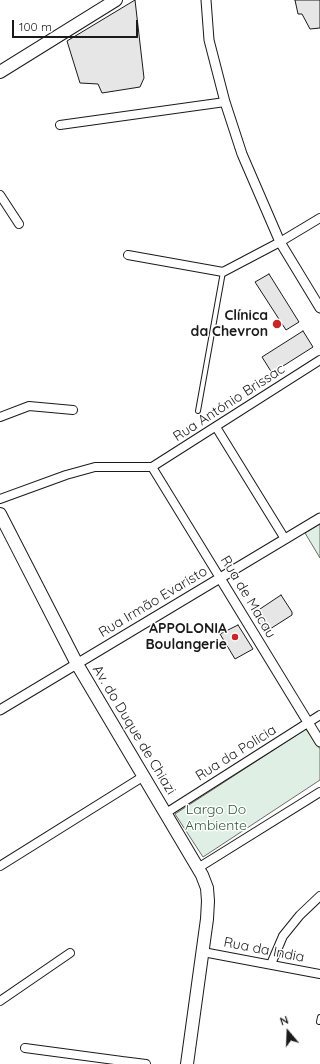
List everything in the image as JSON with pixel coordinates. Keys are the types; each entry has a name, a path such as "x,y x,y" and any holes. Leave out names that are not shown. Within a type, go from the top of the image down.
{"main road":[{"path":"0,72 116,0"},
{"name":"Av. do Duque de Chiazi","path":"0,514 77,664 198,868 207,888 208,902 203,952 187,1064"}],"street":[{"path":"206,0 209,40 225,102 242,154 280,242 320,308"},
{"path":"60,125 225,102"},
{"path":"0,195 19,224"},
{"path":"128,255 223,272 280,242 320,218"},
{"name":"Rua António Brissac","path":"152,467 320,360"},
{"path":"0,417 29,406 73,410"},
{"path":"216,427 285,539"},
{"path":"0,498 66,475 95,467 152,467"},
{"name":"Rua de Macau","path":"152,467 320,742"},
{"name":"Rua Irmão Evaristo","path":"0,710 320,518"},
{"name":"Rua da Policia","path":"166,813 320,716"},
{"path":"0,866 144,776"},
{"path":"198,868 320,792"},
{"path":"271,964 283,936 300,914 320,896"},
{"name":"Rua da India","path":"203,952 320,974"},
{"path":"0,1001 70,953"},
{"path":"25,1048 121,1062 146,1064"}],"lane":[{"path":"198,411 223,272"},
{"path":"319,1022 320,1017"}],"green space":[{"path":"320,524 320,558 305,533"},
{"name":"Largo Do Ambiente","path":"306,729 320,749 320,780 203,857 175,814"}],"building":[{"path":"135,0 144,78 140,87 102,93 98,84 80,83 67,41"},
{"path":"295,0 320,0 320,28 310,29 302,14 298,14"},
{"path":"269,274 299,322 286,330 255,282"},
{"path":"303,331 313,347 272,373 262,357"},
{"path":"281,595 292,612 292,615 270,629 268,626 264,629 254,613"},
{"path":"238,625 253,649 235,659 220,634"}],"place":[{"name":"Clínica da Chevron","path":"277,324"},
{"name":"APPOLONIA Boulangerie","path":"235,637"}]}
